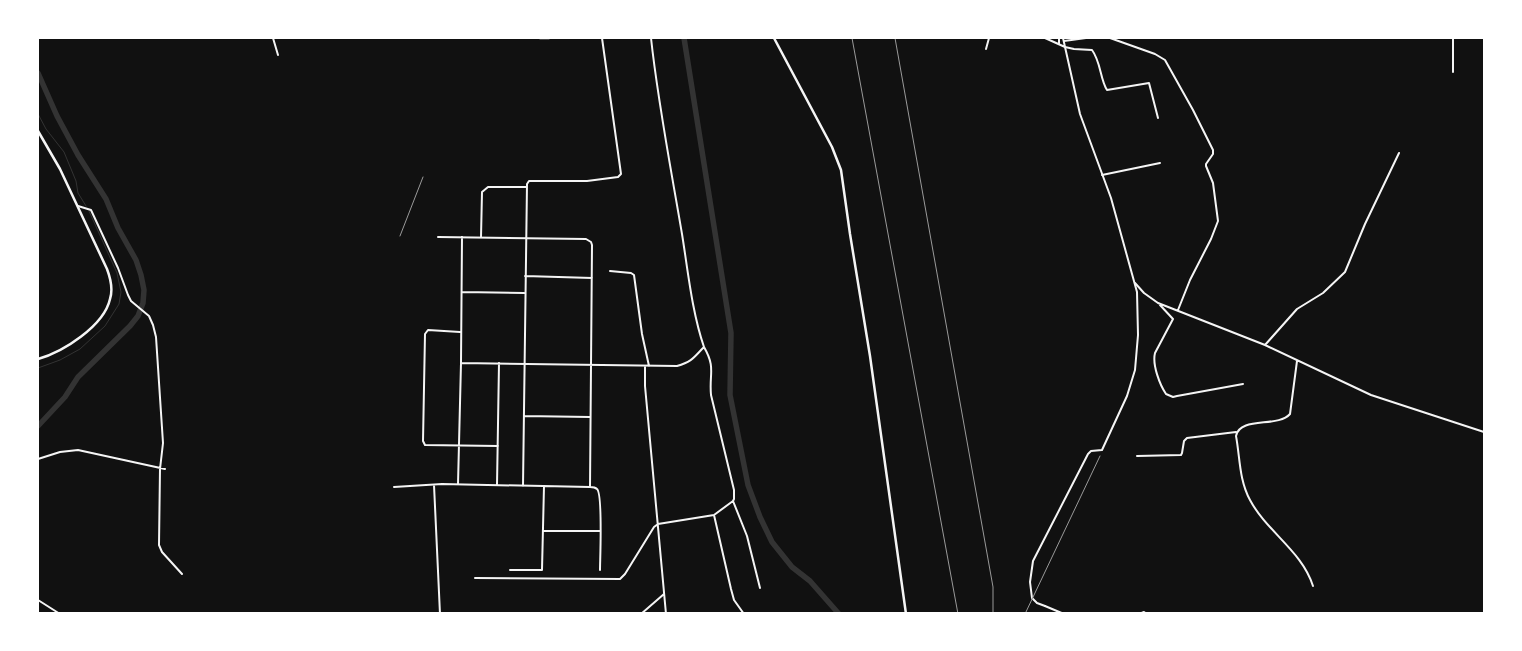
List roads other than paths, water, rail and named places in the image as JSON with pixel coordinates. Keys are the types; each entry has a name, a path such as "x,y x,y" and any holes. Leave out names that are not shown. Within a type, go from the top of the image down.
{"main road":[{"path":"540,38 549,38"},
{"path":"774,38 832,147 841,170 870,356 906,614"},
{"path":"776,42 778,38"},
{"path":"38,132 78,206 108,273 111,291 110,300 105,312 98,320 61,350 38,359"}],"street":[{"path":"273,38 278,55"},
{"path":"523,486 526,186 529,181 587,181 618,177 621,174 602,38"},
{"path":"652,38 656,77 698,327 713,368 710,383 711,395 734,490 733,501 747,536 760,588"},
{"path":"986,49 989,38"},
{"path":"1045,38 1065,47 1092,50 1101,68 1107,90 1149,83 1158,118"},
{"path":"1059,38 1059,44"},
{"path":"1063,38 1080,114 1111,198 1137,292 1138,335 1137,361 1133,378 1125,401 1102,450 1091,451 1088,454 1034,556 1030,576 1031,592 1035,601 1064,614"},
{"path":"1064,41 1086,38"},
{"path":"1110,38 1155,54 1165,60 1213,150 1213,154 1206,166 1213,184 1218,221 1178,310"},
{"path":"1453,38 1453,72"},
{"path":"1265,345 1297,309 1320,296 1345,272 1365,224 1399,153"},
{"path":"1102,174 1160,163"},
{"path":"481,237 482,192 484,189 488,187 526,186"},
{"path":"78,206 88,208 92,212 118,268 128,295 135,304 147,313 153,325 158,346 163,444 160,469 159,545 162,552 182,574"},
{"path":"438,237 588,240 592,245 590,486"},
{"path":"458,484 462,237"},
{"path":"610,271 631,272 634,275 642,334 649,366"},
{"path":"525,276 592,278"},
{"path":"1134,281 1144,293 1158,303 1173,319 1154,358 1160,381 1166,394 1173,397 1243,384"},
{"path":"462,292 525,293"},
{"path":"1158,303 1265,345 1371,394 1484,432"},
{"path":"460,332 428,330 424,336 423,441 425,445 498,446"},
{"path":"460,363 677,366 687,363 697,356 704,347"},
{"path":"1297,361 1289,416 1282,420 1240,428 1236,436 1242,482 1248,496 1260,516 1303,564 1313,586"},
{"path":"497,485 499,363"},
{"path":"645,366 666,614"},
{"path":"524,416 590,417"},
{"path":"1137,456 1181,454 1184,441 1187,438 1237,432"},
{"path":"38,459 60,452 78,450 165,470"},
{"path":"394,487 458,484 596,487 600,504 600,570"},
{"path":"434,485 440,614"},
{"path":"510,570 542,570 544,486"},
{"path":"475,578 620,579 654,527 658,524 714,515 733,501"},
{"path":"714,515 734,600 744,614"},
{"path":"543,531 600,531"},
{"path":"640,614 664,594"},
{"path":"38,600 60,614"},
{"path":"1139,614 1144,612 1147,614"}],"waterway":[{"path":"684,38 731,333 730,395 748,485 772,542 792,567 810,581 839,614"},
{"path":"38,73 57,116 78,155 106,199 118,228 136,260 144,290 143,303 138,316 78,377 65,397 38,426"},
{"path":"38,114 46,129 64,152 76,181 78,193 86,206"},
{"path":"38,368 60,360 80,349 105,326 119,304 121,292 117,273 89,211"}],"railway":[{"path":"852,38 958,614"},
{"path":"895,38 993,587 993,614"},
{"path":"400,236 423,177"},
{"path":"1025,614 1100,456"}]}
